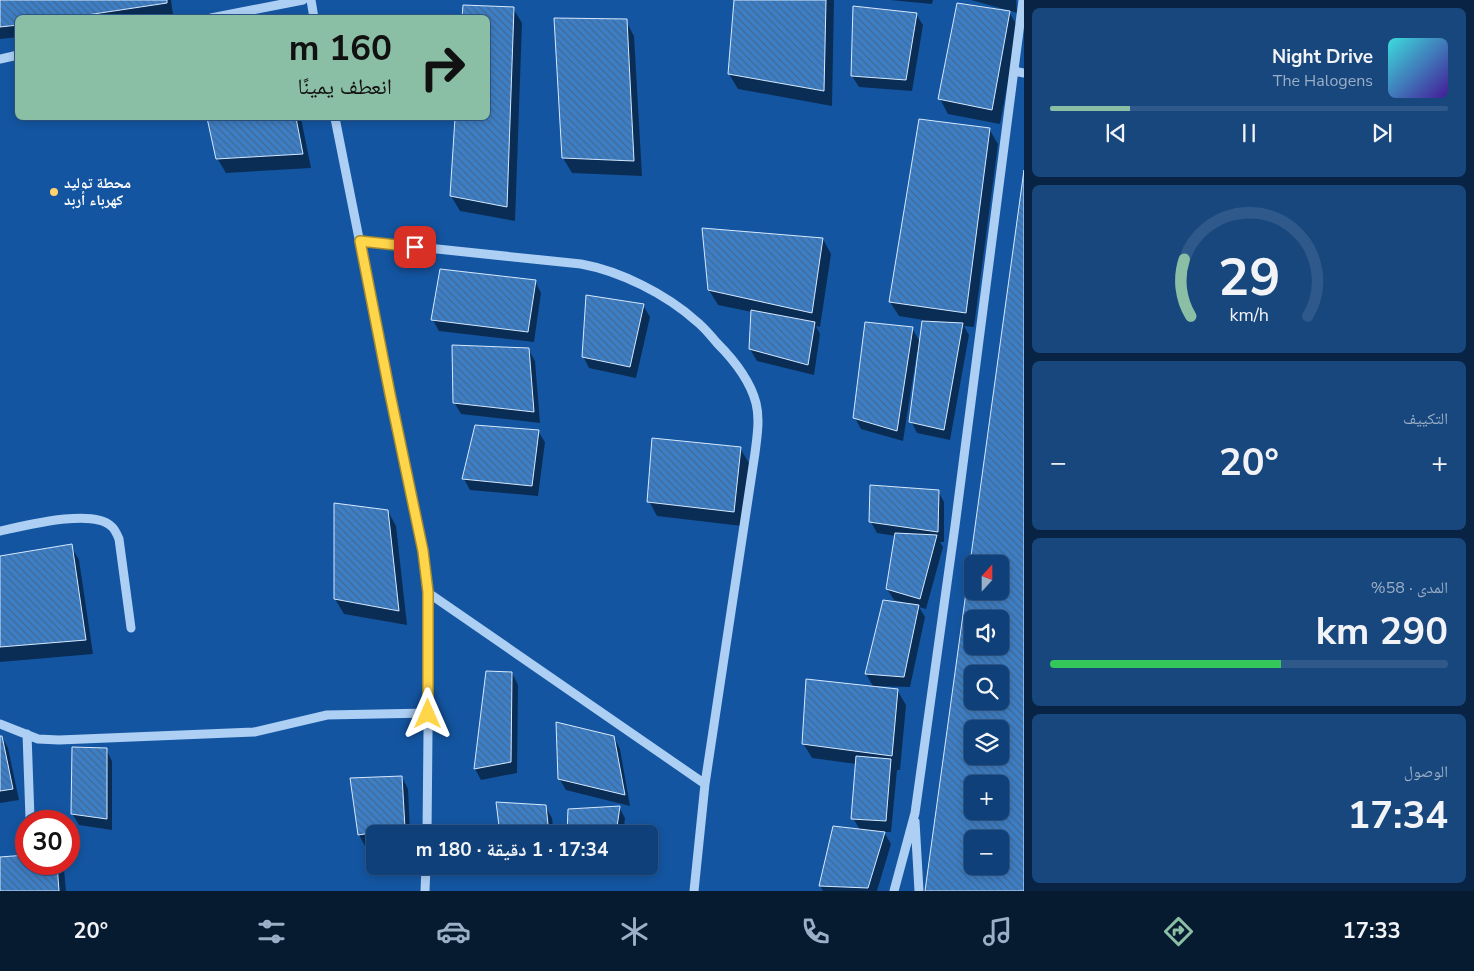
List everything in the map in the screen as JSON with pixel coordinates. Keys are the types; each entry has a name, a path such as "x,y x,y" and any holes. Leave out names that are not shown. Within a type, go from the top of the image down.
{"street":[{"path":"226,15 303,0"},
{"path":"311,0 314,15"},
{"path":"894,891 915,813 1008,127 1023,0"},
{"path":"0,59 15,56"},
{"path":"1014,71 1024,73"},
{"path":"335,120 423,551 428,592 427,825"},
{"path":"360,241 600,267 659,294 696,320 732,358 749,385 756,405 758,430 705,784 694,891"},
{"path":"0,531 68,518 100,520 112,526 119,539 131,628"},
{"path":"428,592 705,784"},
{"path":"0,724 38,739 59,740 254,732 327,715 428,714"},
{"path":"27,734 30,810"},
{"path":"915,813 919,891"},
{"path":"425,891 426,875"}],"building":[{"path":"0,0 167,0 167,3 87,15 15,15 15,25 0,27"},
{"path":"734,0 826,0 824,91 728,74"},
{"path":"957,3 1010,11 992,110 938,99"},
{"path":"463,5 514,7 507,207 450,196 455,120 490,120 490,15 462,15"},
{"path":"853,6 917,13 906,80 851,76"},
{"path":"554,18 627,19 634,161 562,158"},
{"path":"919,119 990,128 966,313 889,302"},
{"path":"207,120 296,120 303,154 216,159"},
{"path":"1024,170 1024,891 925,891 965,600 1009,600 1009,555 971,555"},
{"path":"702,228 823,238 812,313 708,290"},
{"path":"440,269 536,280 528,332 431,320"},
{"path":"586,295 644,304 630,367 582,357"},
{"path":"751,310 815,322 808,365 749,349"},
{"path":"922,321 963,323 944,430 909,422"},
{"path":"865,322 913,327 897,431 853,418"},
{"path":"452,345 529,348 534,412 453,403"},
{"path":"475,425 539,430 532,486 462,479"},
{"path":"652,438 741,447 734,512 647,502"},
{"path":"870,485 939,490 938,532 869,522"},
{"path":"334,503 388,510 399,611 334,599"},
{"path":"895,533 937,535 920,599 886,589"},
{"path":"72,544 86,640 0,647 0,556"},
{"path":"883,600 919,605 904,677 865,674"},
{"path":"486,671 512,672 511,762 474,769"},
{"path":"806,679 898,689 892,756 802,744"},
{"path":"556,722 614,736 625,795 558,779"},
{"path":"0,736 2,736 13,789 0,791"},
{"path":"72,747 107,748 107,819 80,815 80,810 71,810"},
{"path":"856,756 891,759 886,821 851,819"},
{"path":"402,776 405,825 366,825 366,834 358,835 350,778"},
{"path":"496,802 546,805 548,825 499,825"},
{"path":"620,806 617,825 567,825 568,809"},
{"path":"833,826 885,832 868,888 819,886"},
{"path":"15,856 15,875 58,875 59,891 0,891 0,857"}],"place":[{"name":"محطة توليد كهرباء أربد","path":"54,192"}],"route":[{"path":"415,247 360,241 423,551 428,592 428,714"}]}
